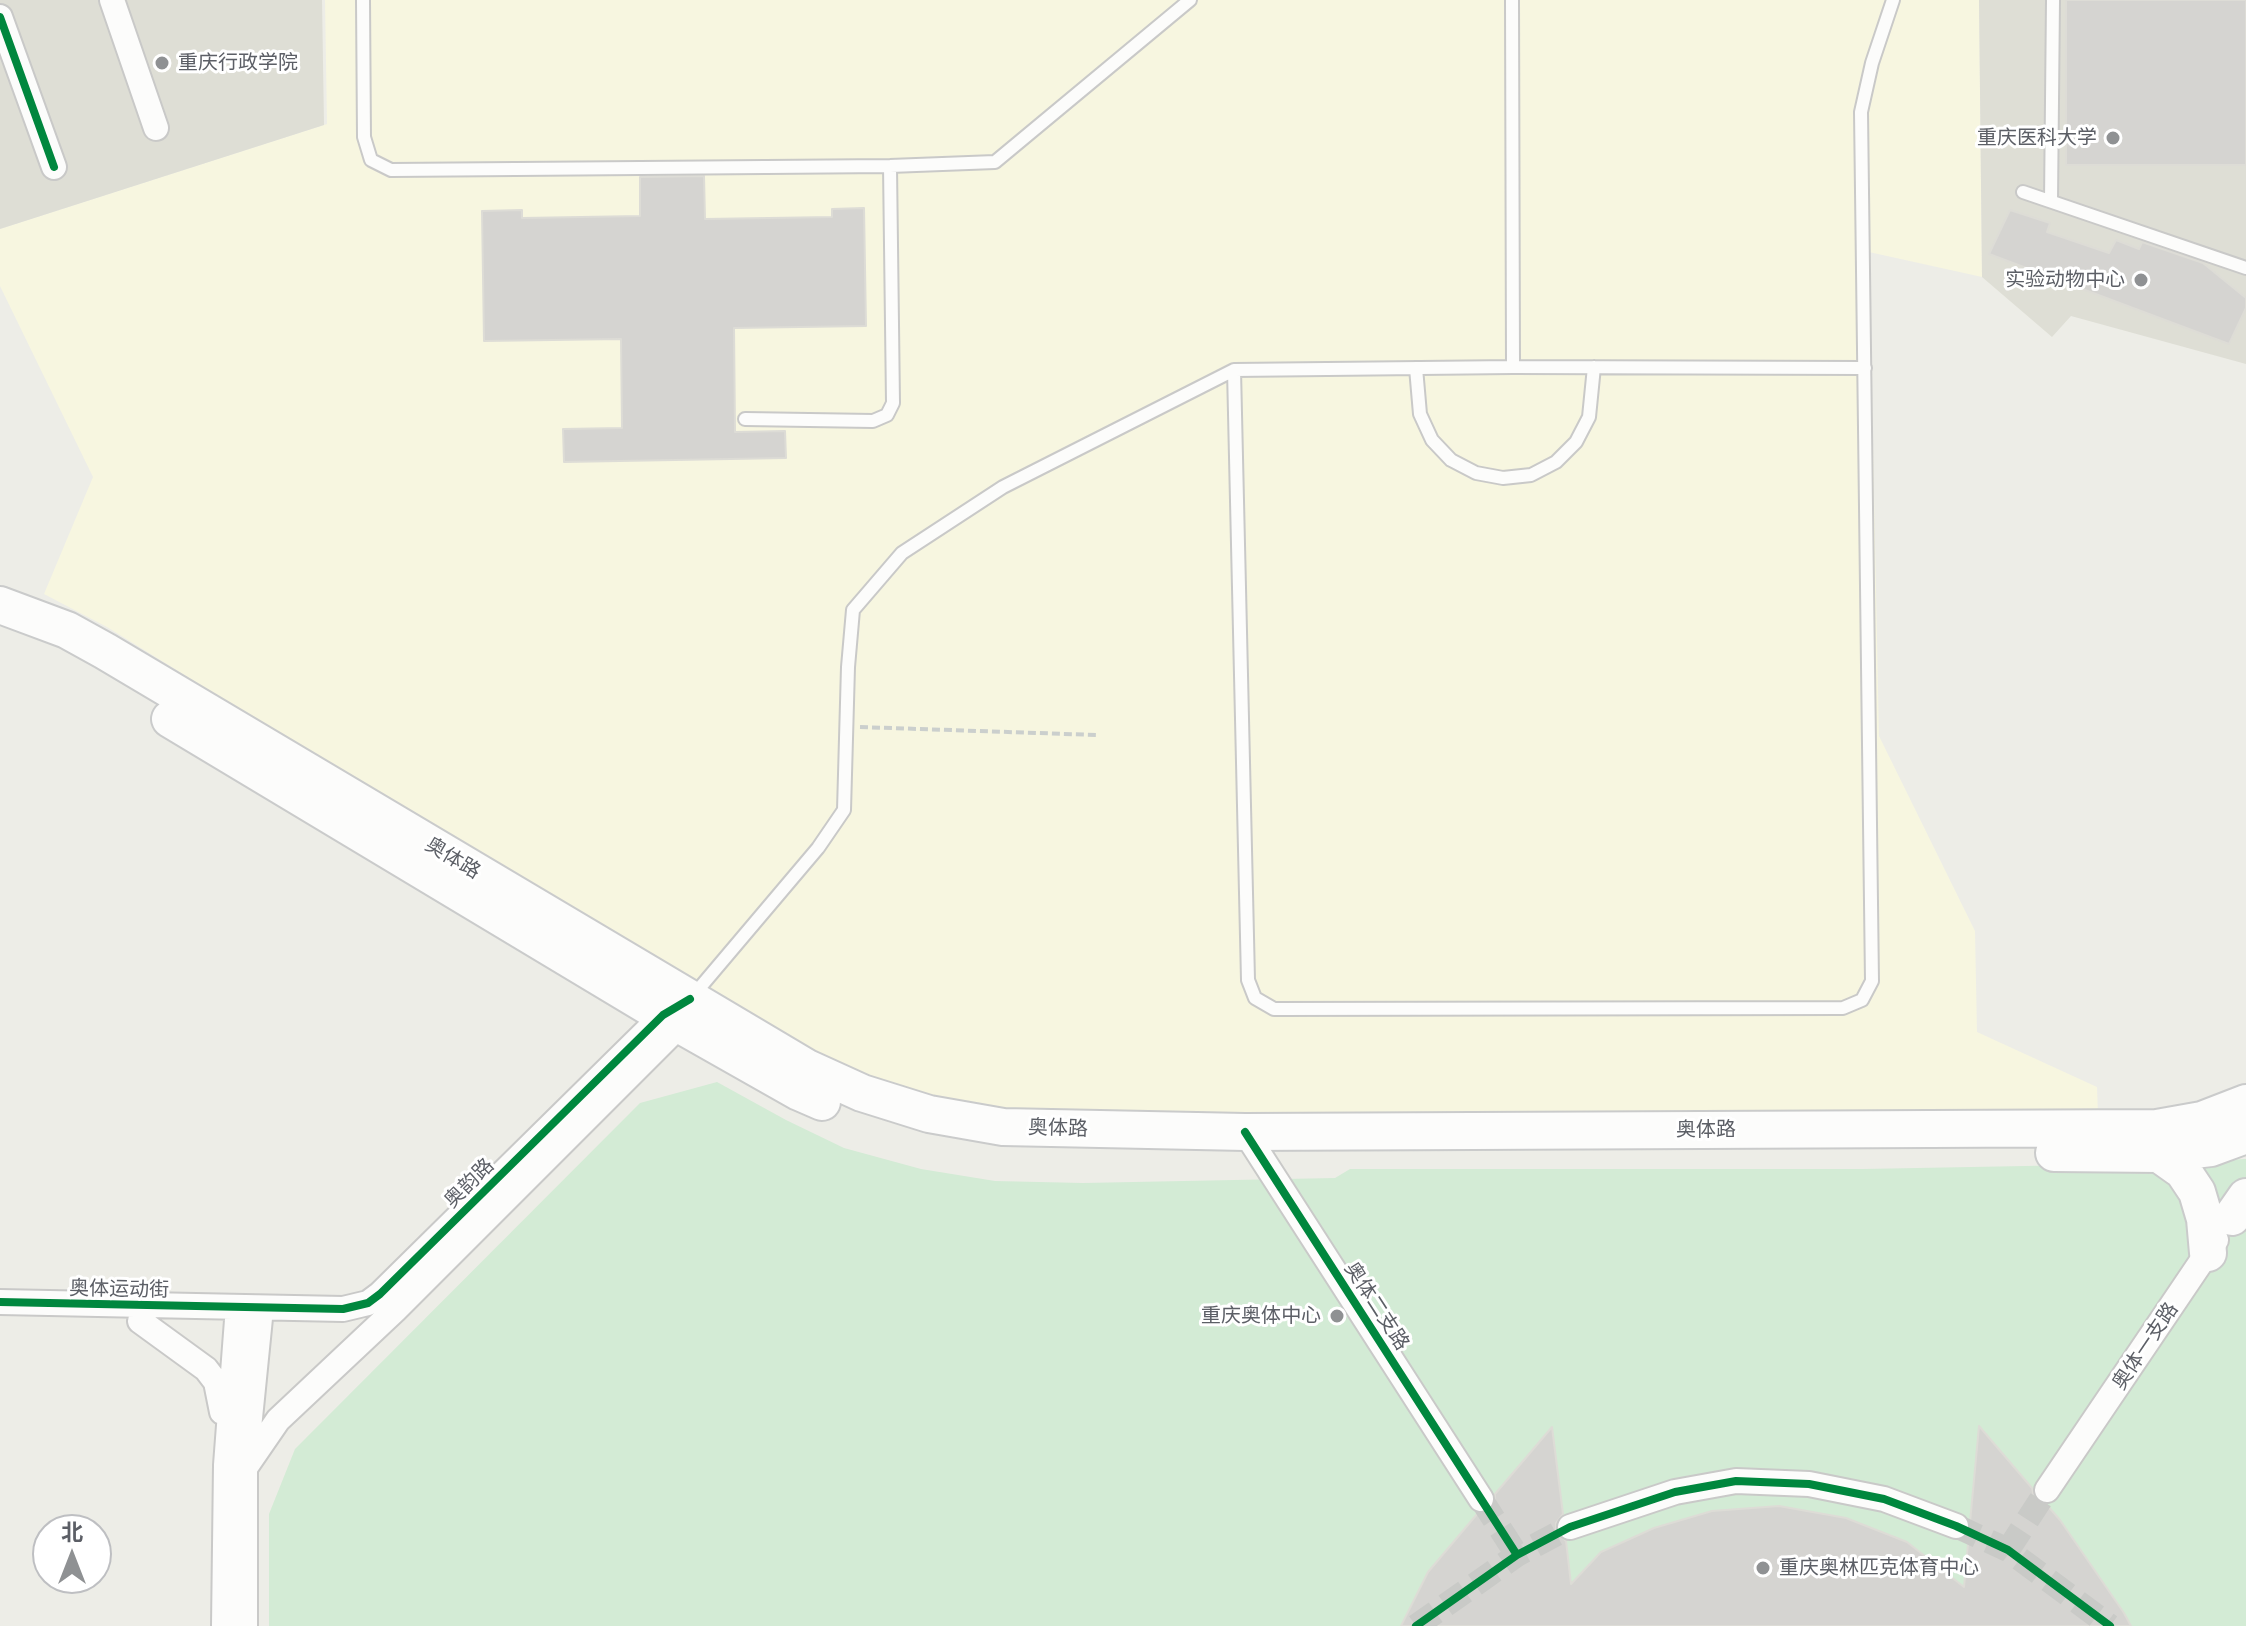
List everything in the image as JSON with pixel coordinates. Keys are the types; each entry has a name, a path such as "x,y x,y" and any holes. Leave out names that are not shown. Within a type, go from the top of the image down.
{"main road":[{"name":"奥体路","path":"0,605 67,630 105,651 799,1092 853,1116 926,1137 1081,1153 1253,1143 2157,1128 2202,1120 2246,1103"},
{"name":"奥体路","path":"0,630 71,660 678,1013"},
{"name":"奥体路","path":"1253,1143 2159,1154 2211,1148 2246,1135"},
{"path":"2159,1154 2183,1171 2197,1192 2205,1219 2208,1253"}],"street":[{"path":"112,0 156,128"},
{"path":"0,17 54,167"},
{"name":"奥韵路","path":"235,1466 278,1420 395,1310 678,1013"},
{"name":"奥韵路","path":"248,1316 343,1309 368,1303 678,1013"},
{"name":"奥体二支路","path":"1253,1143 1481,1499"},
{"name":"奥体一支路","path":"2047,1490 2241,1206"},
{"name":"奥体运动街","path":"0,1302 248,1316"},
{"name":"奥韵路","path":"248,1316 359,1324 395,1310"},
{"path":"224,1626 248,1316"},
{"name":"奥体运动街","path":"0,1318 140,1321 248,1316"},
{"path":"140,1321 206,1369 216,1382 222,1399 235,1466 245,1626"},
{"path":"1570,1527 1675,1492 1736,1481 1809,1484 1884,1499 1956,1526"}],"lane":[{"path":"363,0 364,137 371,160 391,170 890,166 995,162 1190,0"},
{"path":"1512,0 1513,367"},
{"path":"1234,370 1248,980 1255,998 1274,1009 1843,1008 1862,1000 1872,981 1861,112 1872,63 1893,0"},
{"path":"2051,201 2053,0"},
{"path":"745,419 873,421 887,415 893,403 890,166"},
{"path":"2023,192 2246,268"},
{"path":"1416,368 1420,414 1432,440 1451,460 1463,467 1503,478 1531,475 1556,462 1576,442 1589,417 1594,367"},
{"path":"678,1013 818,848 844,810 853,610 902,553 1003,487 1234,370 1865,368"}],"path":[{"path":"846,726 1097,735"}],"shaded area":[{"name":"重庆行政学院","path":"0,0 322,0 324,125 0,229"},
{"path":"325,0 1979,0 1982,277 1869,252 1879,736 1975,931 1977,1032 2097,1087 2098,1114 1089,1117 1006,1114 931,1097 866,1077 811,1054 648,962 107,627 44,594 93,477 0,286 0,229 327,124"},
{"name":"重庆医科大学","path":"1979,0 2246,0 2246,364 2071,316 2052,337 1982,277"},
{"name":"重庆奥体中心","path":"717,1082 844,1148 921,1169 995,1181 1083,1183 1335,1178 1350,1169 1863,1169 2246,1159 2246,1626 269,1626 269,1514 295,1449 640,1103"}],"building":[{"path":"2066,0 2246,0 2246,165 2066,165"},
{"path":"704,176 705,219 832,217 832,209 864,208 866,326 734,328 735,432 785,431 786,458 564,462 563,429 622,428 621,339 484,341 482,211 522,210 522,218 640,216 640,177"},
{"name":"实验动物中心","path":"2010,210 2050,223 2047,232 2109,253 2116,240 2139,249 2142,242 2203,263 2246,298 2246,308 2229,344 1989,254"},
{"path":"1979,1426 2032,1488 2039,1503 2047,1505 2060,1520 2131,1626 1401,1626 1428,1572 1478,1513 1488,1512 1494,1507 1495,1494 1552,1427 1563,1514 1556,1523 1556,1531 1566,1541 1571,1584 1601,1552 1654,1528 1712,1511 1779,1506 1846,1518 1907,1542 1964,1587"}],"tunnel":[{"path":"2008,1550 2047,1490"},
{"path":"1481,1499 1517,1555"},
{"path":"1956,1526 2008,1550 2110,1626"},
{"path":"1416,1626 1517,1555 1570,1527"}],"cycle path":[{"path":"0,17 54,167"},
{"path":"0,1302 343,1309 368,1303 663,1015 690,999"},
{"path":"1245,1132 1517,1555"},
{"path":"1416,1626 1517,1555 1570,1527 1675,1492 1736,1481 1809,1484 1884,1499 1956,1526 2008,1550 2110,1626"}],"place":[{"name":"重庆行政学院","path":"162,63"},
{"name":"重庆医科大学","path":"2113,138"},
{"name":"实验动物中心","path":"2141,280"},
{"name":"重庆奥体中心","path":"1337,1316"},
{"name":"重庆奥林匹克体育中心","path":"1763,1568"}]}
